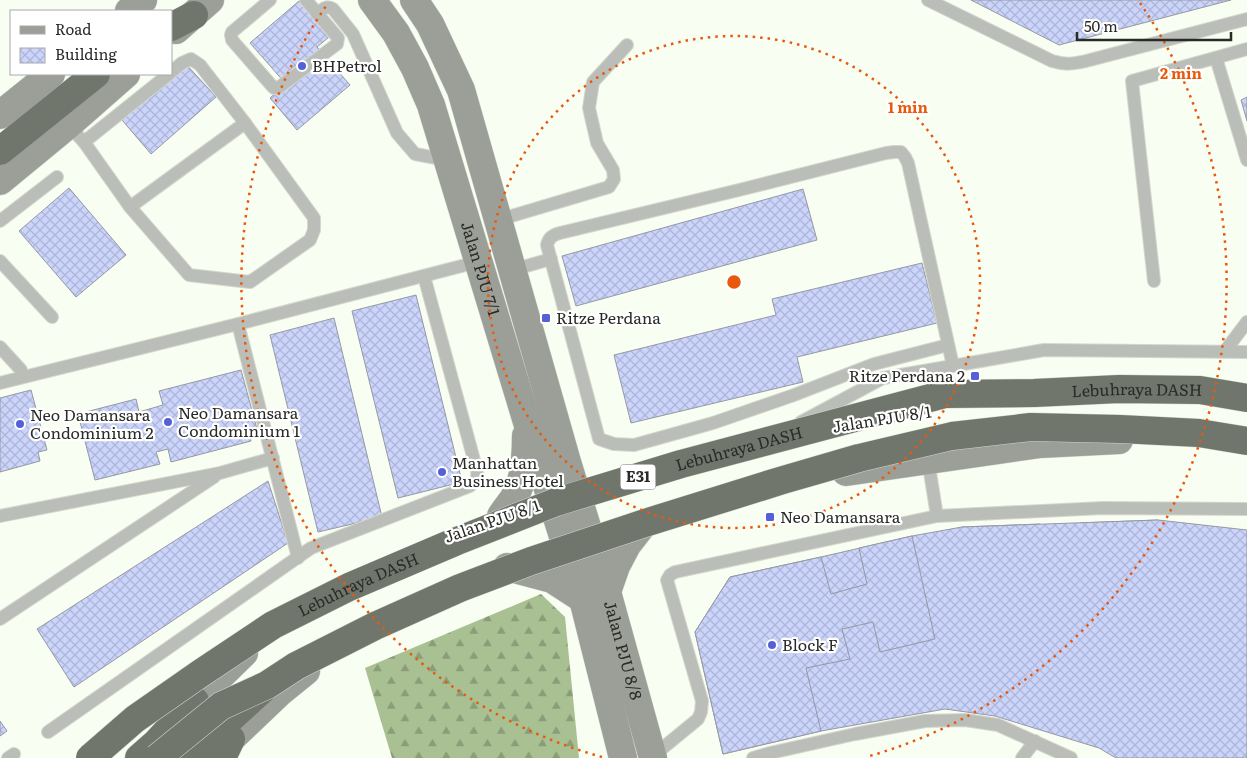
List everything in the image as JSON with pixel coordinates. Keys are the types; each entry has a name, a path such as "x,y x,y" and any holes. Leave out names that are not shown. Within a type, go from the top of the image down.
{"highway":[{"path":"0,151 95,75"},
{"name":"Lebuhraya DASH","path":"90,758 135,719 273,625 367,580 457,541 556,502 682,464 945,394 1034,393 1119,389 1200,390 1247,399"},
{"path":"157,758 221,706 267,685 296,666 375,626 460,588 530,561 783,480 860,458 952,436 1031,427 1199,433 1247,441"},
{"path":"187,758 267,685"},
{"path":"138,758 195,701"}],"main road":[{"path":"130,10 143,0"},
{"name":"Jalan PJU 7/1","path":"372,0 396,33 415,68 431,105 525,418 564,497"},
{"name":"Jalan PJU 7/1","path":"414,0 430,24 461,90 512,270 564,497 580,546"},
{"path":"172,34 192,14"},
{"path":"0,115 50,75"},
{"path":"0,181 76,133 125,75"},
{"name":"Jalan PJU 8/1","path":"163,758 195,701 252,645 338,585 420,547 501,516 779,434 991,401 1179,392 1247,399"},
{"path":"501,516 516,495 522,475 526,453 525,418"},
{"path":"212,758 227,749 280,692 331,649 382,620 435,594 507,567 803,478 1040,444 1247,435"},
{"path":"507,567 552,579 595,596 616,566 627,545 641,527"},
{"name":"Jalan PJU 8/8","path":"580,546 595,596 653,757"},
{"name":"Jalan PJU 8/8","path":"595,596 623,758"}],"lane":[{"path":"270,0 255,5 231,35 232,40 274,88 278,88 337,44 338,38 306,0"},
{"path":"928,0 1052,61 1063,64 1086,61 1247,19"},
{"path":"317,14 326,7 333,9 353,34 396,132 415,154 447,160"},
{"path":"498,220 609,187 614,179 613,170 597,143 589,108 593,82 627,45"},
{"path":"1154,282 1132,80 1247,49"},
{"path":"167,75 76,133 130,207 189,275 250,282 310,240 314,230 314,218 200,65 191,58 172,71"},
{"path":"1216,58 1247,160"},
{"path":"130,207 245,123"},
{"path":"948,345 922,350 874,364 794,395 713,423 634,444 614,444 599,439 547,245 548,240 550,237 560,233 886,153 901,152 908,163 948,345 952,366"},
{"path":"0,221 57,177"},
{"path":"512,270 551,260"},
{"path":"0,261 52,317"},
{"path":"0,383 477,262"},
{"path":"48,732 311,548 470,486 475,482 478,477 475,462 424,276"},
{"path":"1226,351 1247,322"},
{"path":"238,324 298,558"},
{"path":"0,347 21,370"},
{"path":"922,350 928,370"},
{"path":"779,434 883,378 928,370 1044,350 1247,352"},
{"path":"0,375 66,359"},
{"path":"0,516 220,473 272,458"},
{"path":"928,460 937,516"},
{"path":"0,619 220,473"},
{"path":"653,757 698,719 701,712 702,701 667,580 675,572 937,516 1102,508 1247,509"},
{"path":"753,758 855,734 925,721 965,720 998,725 1071,758"},
{"path":"1022,758 1035,741"}],"green space":[{"path":"541,594 565,617 579,758 392,758 365,668"}],"building":[{"path":"971,0 1231,0 1059,45"},
{"name":"BHPetrol","path":"299,1 329,37 317,47 350,85 297,130 270,98 286,84 250,43"},
{"path":"186,64 216,97 151,154 122,120"},
{"path":"1247,97 1247,121 1241,100"},
{"path":"69,188 126,255 76,297 19,231"},
{"path":"803,189 817,240 576,306 562,256"},
{"path":"922,263 937,323 797,357 803,382 631,423 614,355 776,315 772,299"},
{"path":"416,295 462,482 398,498 352,311"},
{"path":"334,318 382,517 318,532 270,335"},
{"name":"Neo Damansara Condominium 1","path":"241,370 257,429 249,431 251,441 171,462 168,449 156,452 160,464 95,480 78,414 136,399 139,412 163,405 159,391"},
{"name":"Neo Damansara Condominium 2","path":"31,390 47,450 38,452 40,461 0,472 0,398"},
{"path":"268,481 288,543 74,687 37,629"},
{"path":"1158,520 1161,624 1087,624 1086,609 1040,609 1040,625 968,628 962,527 1040,524 1041,547 1081,547 1080,523"},
{"path":"1158,520 1247,530 1247,758 1116,758 1099,748 995,716 945,709 821,731 723,754 695,632 730,577 912,536 962,527"},
{"name":"Block F","path":"912,536 935,639 880,652 873,622 842,629 850,659 806,668 821,731 723,754 695,632 730,577 821,557 831,594 867,584 859,548"},
{"path":"0,721 7,731 0,736"}],"place":[{"name":"BHPetrol","path":"302,66"},
{"name":"Ritze Perdana","path":"546,318"},
{"name":"Ritze Perdana 2","path":"975,376"},
{"name":"Neo Damansara Condominium 1","path":"168,422"},
{"name":"Neo Damansara Condominium 2","path":"20,424"},
{"name":"Manhattan Business Hotel","path":"442,472"},
{"name":"Neo Damansara","path":"770,517"},
{"name":"Block F","path":"772,645"}]}
